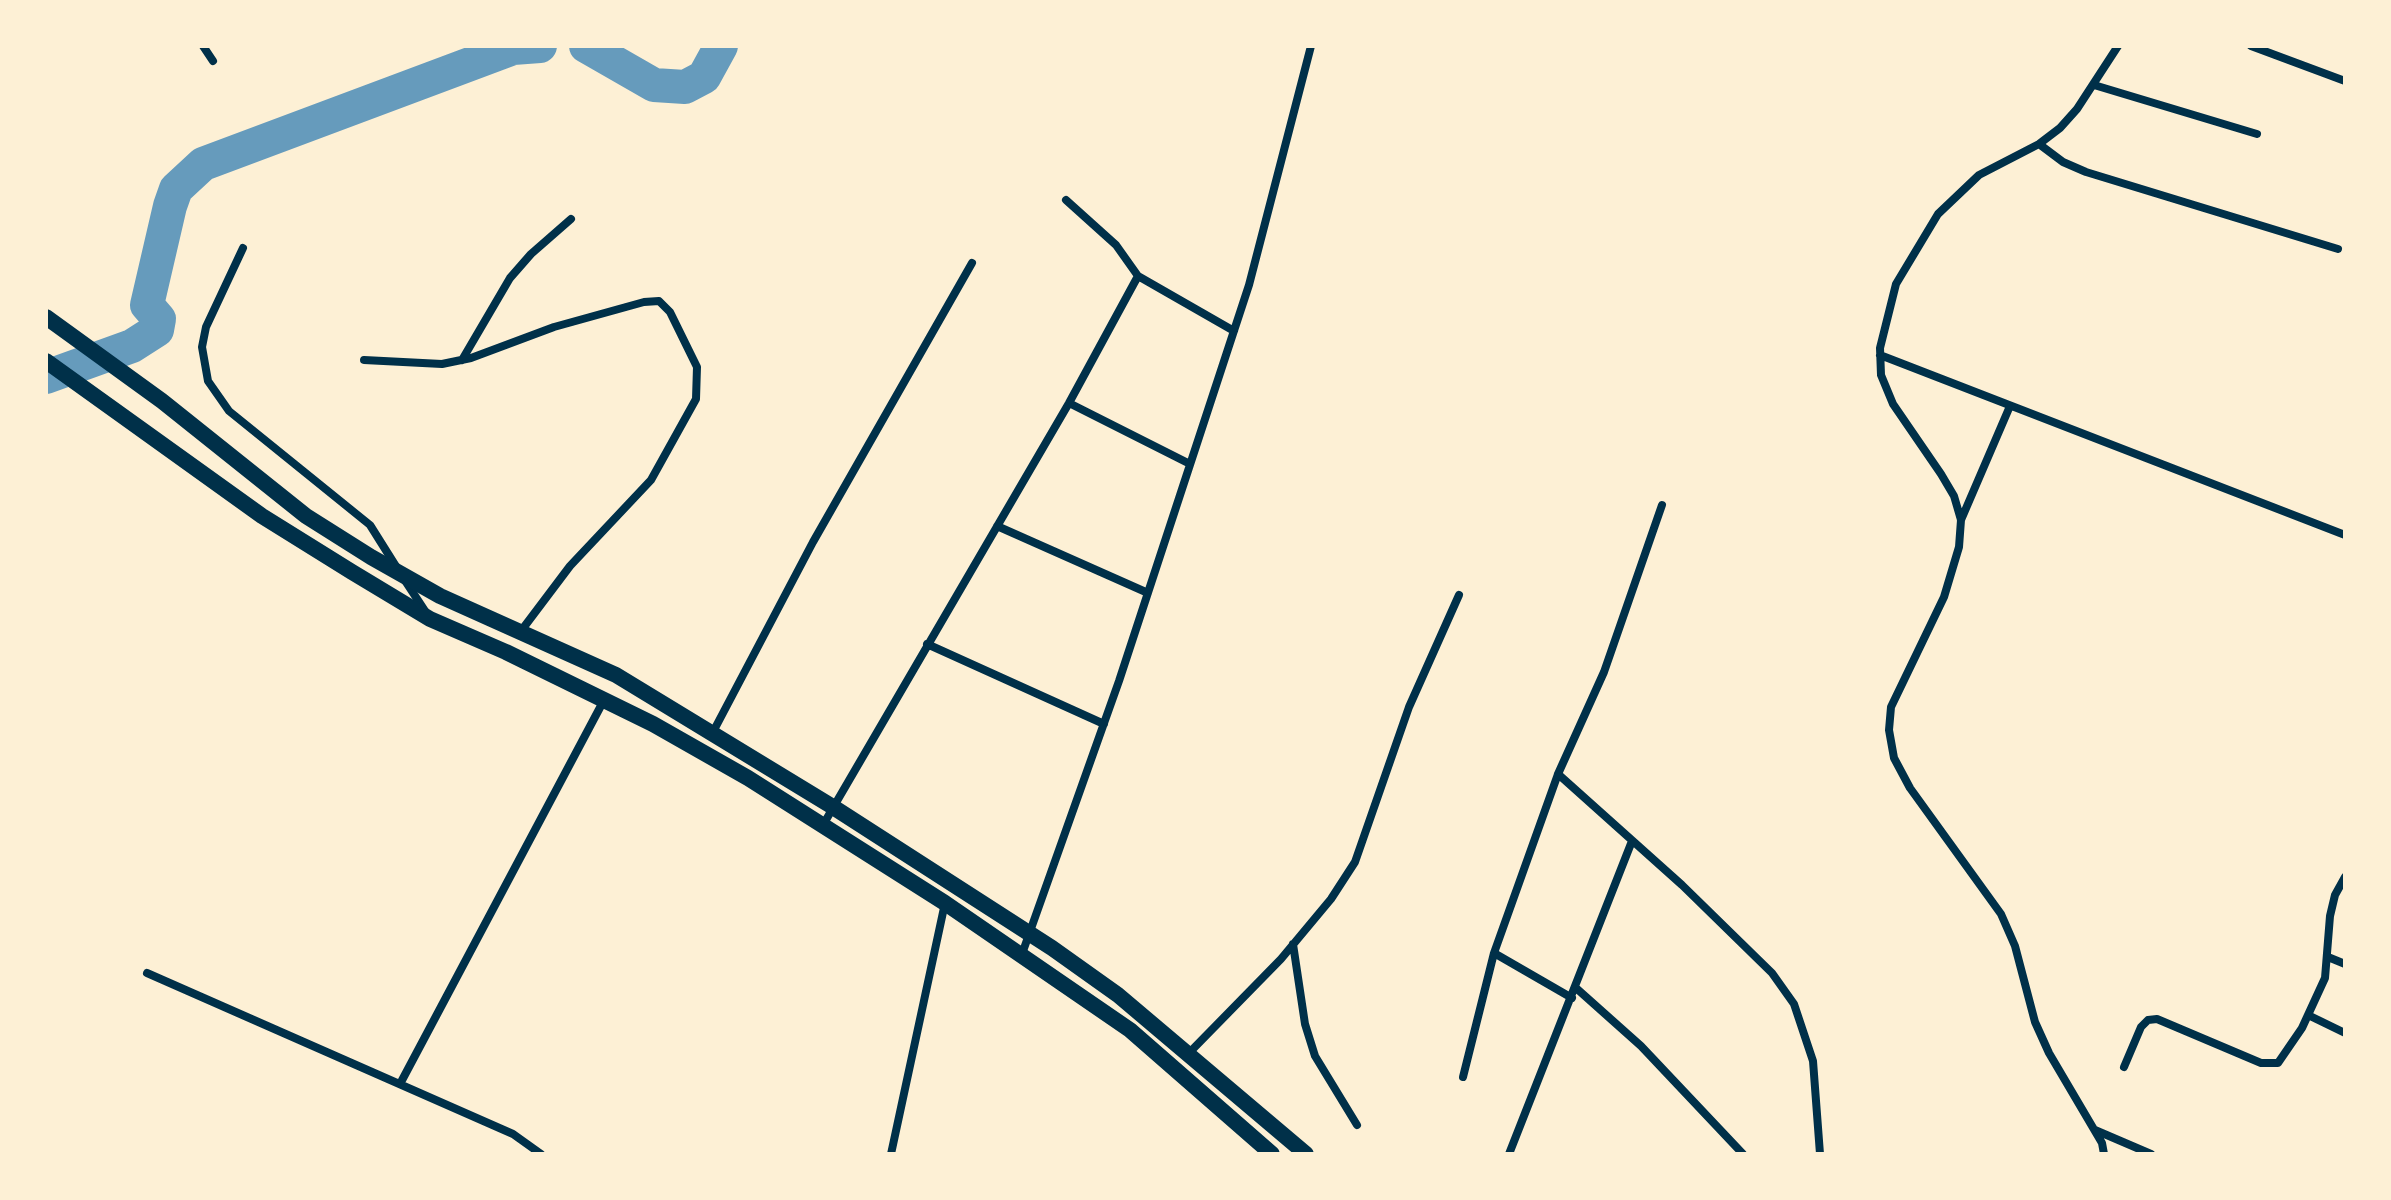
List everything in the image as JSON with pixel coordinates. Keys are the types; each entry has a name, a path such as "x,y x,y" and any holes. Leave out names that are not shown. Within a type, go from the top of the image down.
{"main road":[{"path":"46,317 162,401 306,516 401,575 616,675 713,732 1029,933 1118,995 1306,1154"},
{"path":"46,361 145,435 262,516 430,619 604,700 748,778 945,903 1022,954 1176,1067 1272,1154"}],"street":[{"path":"203,46 213,61"},
{"path":"1022,954 1104,724 1234,331 1311,46"},
{"path":"1961,520 1948,485 1893,404 1881,375 1880,355 1896,284 1938,214 1979,175 2039,144 2077,109 2118,46"},
{"path":"2251,46 2345,81"},
{"path":"2094,85 2257,134"},
{"path":"2039,144 2063,162 2086,172 2338,249"},
{"path":"1066,200 1116,245 1138,276 1234,331"},
{"path":"462,360 510,278 531,254 571,219"},
{"path":"243,248 206,327 202,347 208,381 229,411 370,525 430,619"},
{"path":"713,732 813,542 972,263"},
{"path":"822,825 1069,403 1138,276"},
{"path":"364,360 416,365 462,360 554,327 652,300 670,312 697,367 696,399 659,468 632,503 570,566 521,631"},
{"path":"1880,355 2345,535"},
{"path":"1069,403 1190,464"},
{"path":"2010,406 1961,520 1959,547 1944,597 1891,707 1889,730 1894,758 1910,788 2001,914 2015,946 2035,1022 2095,1130 2104,1154"},
{"path":"1463,1077 1494,953 1558,774 1604,672 1662,505"},
{"path":"997,526 1148,593"},
{"path":"1189,1053 1293,944 1331,899 1355,862 1409,707 1459,595"},
{"path":"927,644 1104,724"},
{"path":"400,1084 604,700"},
{"path":"1558,774 1682,885 1772,973 1794,1004 1813,1061 1820,1154"},
{"path":"1509,1154 1632,841"},
{"path":"2124,1067 2141,1027 2148,1020 2170,1023 2269,1065 2285,1056 2325,978 2330,916 2335,895 2345,877"},
{"path":"891,1154 945,903"},
{"path":"1293,944 1305,1024 1315,1056 1332,1090 1357,1125"},
{"path":"1494,953 1572,998"},
{"path":"2328,957 2345,964"},
{"path":"147,973 513,1134 541,1154"},
{"path":"1576,988 1641,1046 1743,1154"},
{"path":"2308,1015 2345,1033"},
{"path":"2095,1130 2151,1154"}],"waterway":[{"path":"46,377 132,346 157,330 159,319 147,305 170,206 176,189 203,164 513,48 540,46"},
{"path":"586,46 654,85 685,87 704,77 721,46"}]}
